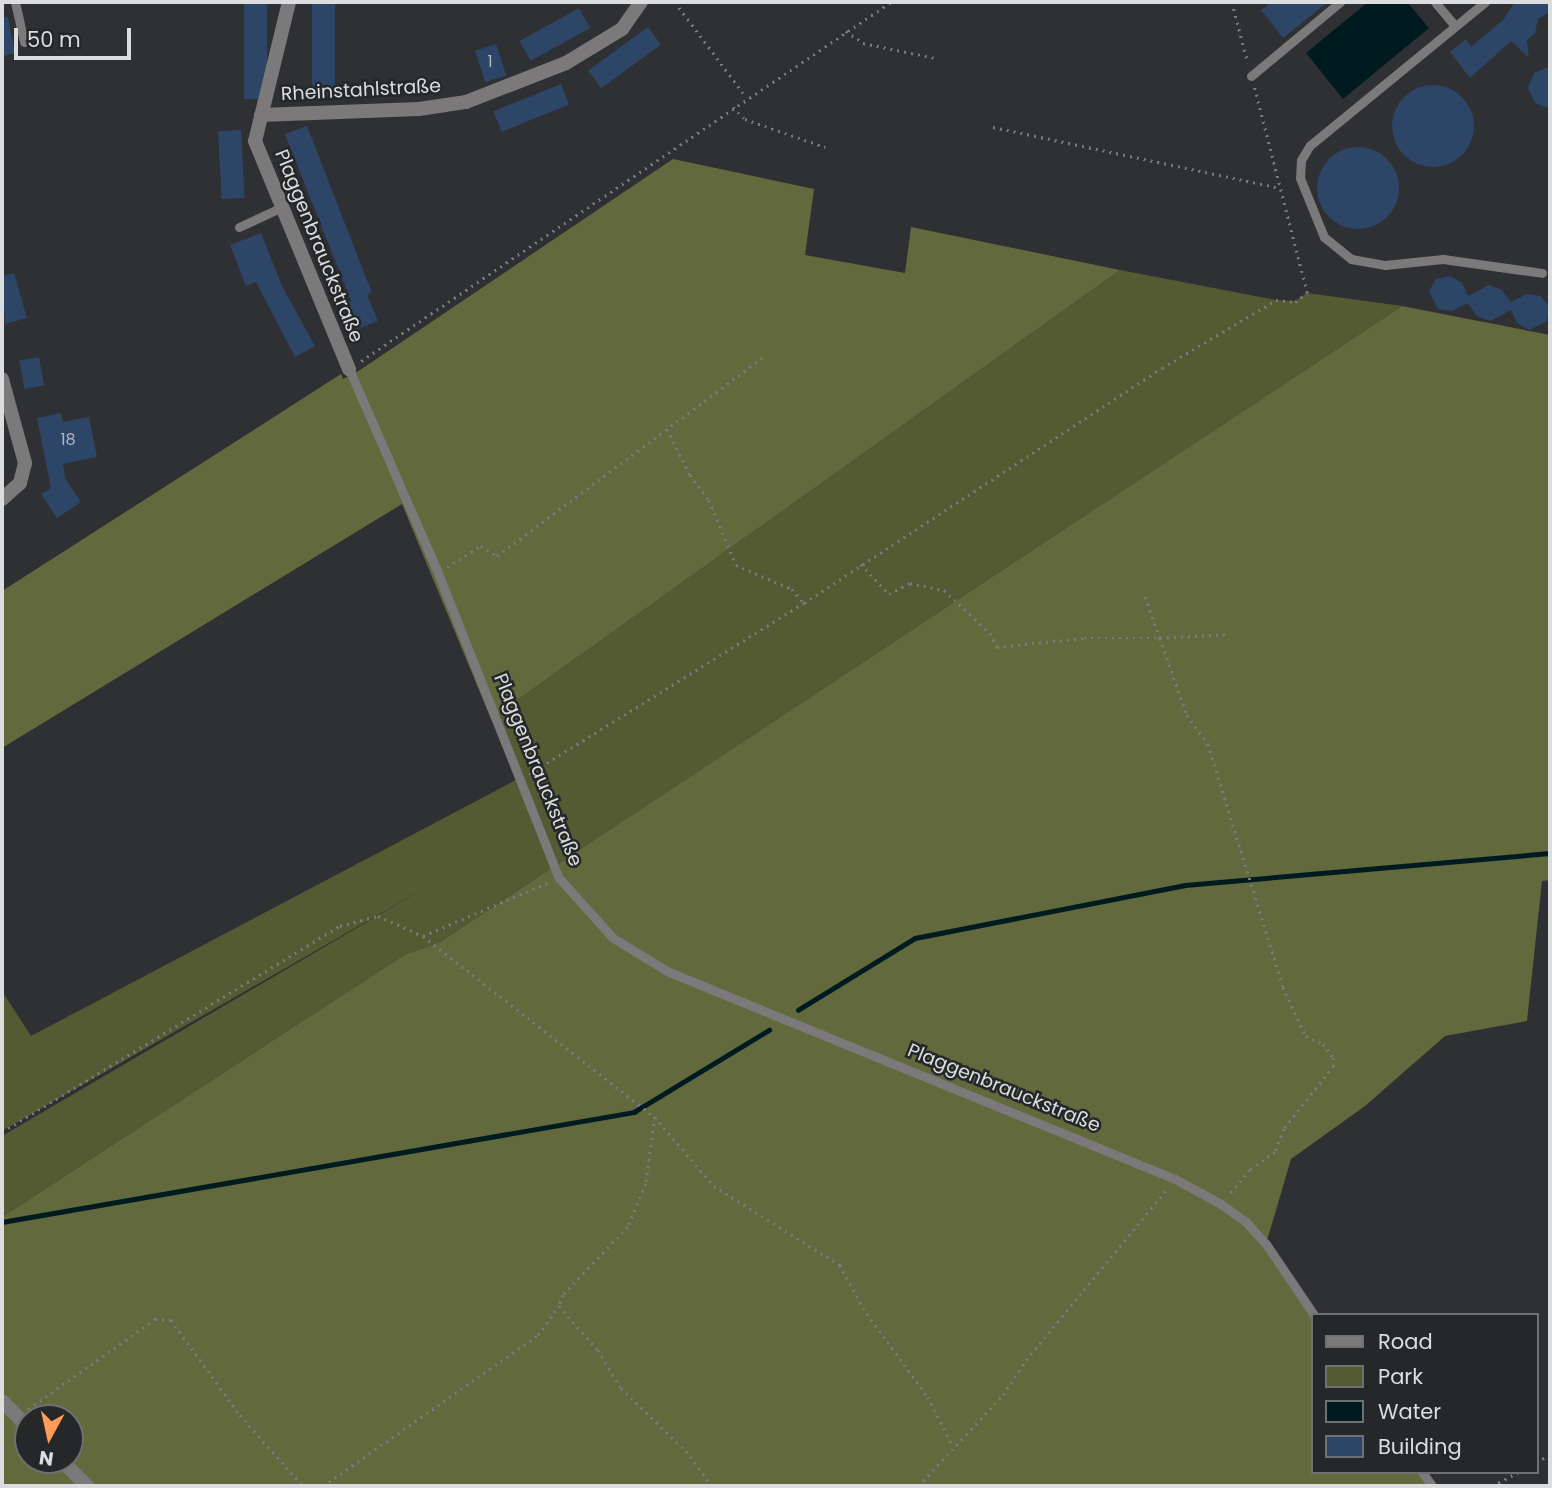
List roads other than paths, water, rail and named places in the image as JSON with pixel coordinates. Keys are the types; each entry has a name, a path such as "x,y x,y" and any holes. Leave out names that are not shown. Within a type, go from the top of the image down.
{"street":[{"name":"Plaggenbrauckstraße","path":"289,2 255,141 349,369"},
{"name":"Rheinstahlstraße","path":"261,115 419,109 466,102 566,64 622,29 641,2"},
{"path":"2,379 25,463 20,482 2,499"}],"lane":[{"path":"15,2 24,42"},
{"path":"1251,76 1340,2"},
{"path":"1435,2 1455,26"},
{"path":"1485,2 1310,145 1301,160 1300,178 1324,237 1351,259 1385,265 1443,259 1542,273"},
{"path":"239,227 282,207"},
{"name":"Plaggenbrauckstraße","path":"349,369 438,573 559,878 613,938 669,972 1175,1179 1221,1204 1247,1222 1266,1244 1313,1313"}],"water":[{"path":"1368,2 1407,2 1429,28 1343,99 1306,53"}],"waterway":[{"path":"798,1010 915,938 1185,885 1550,853"},
{"path":"2,1222 634,1112 769,1030"}]}
